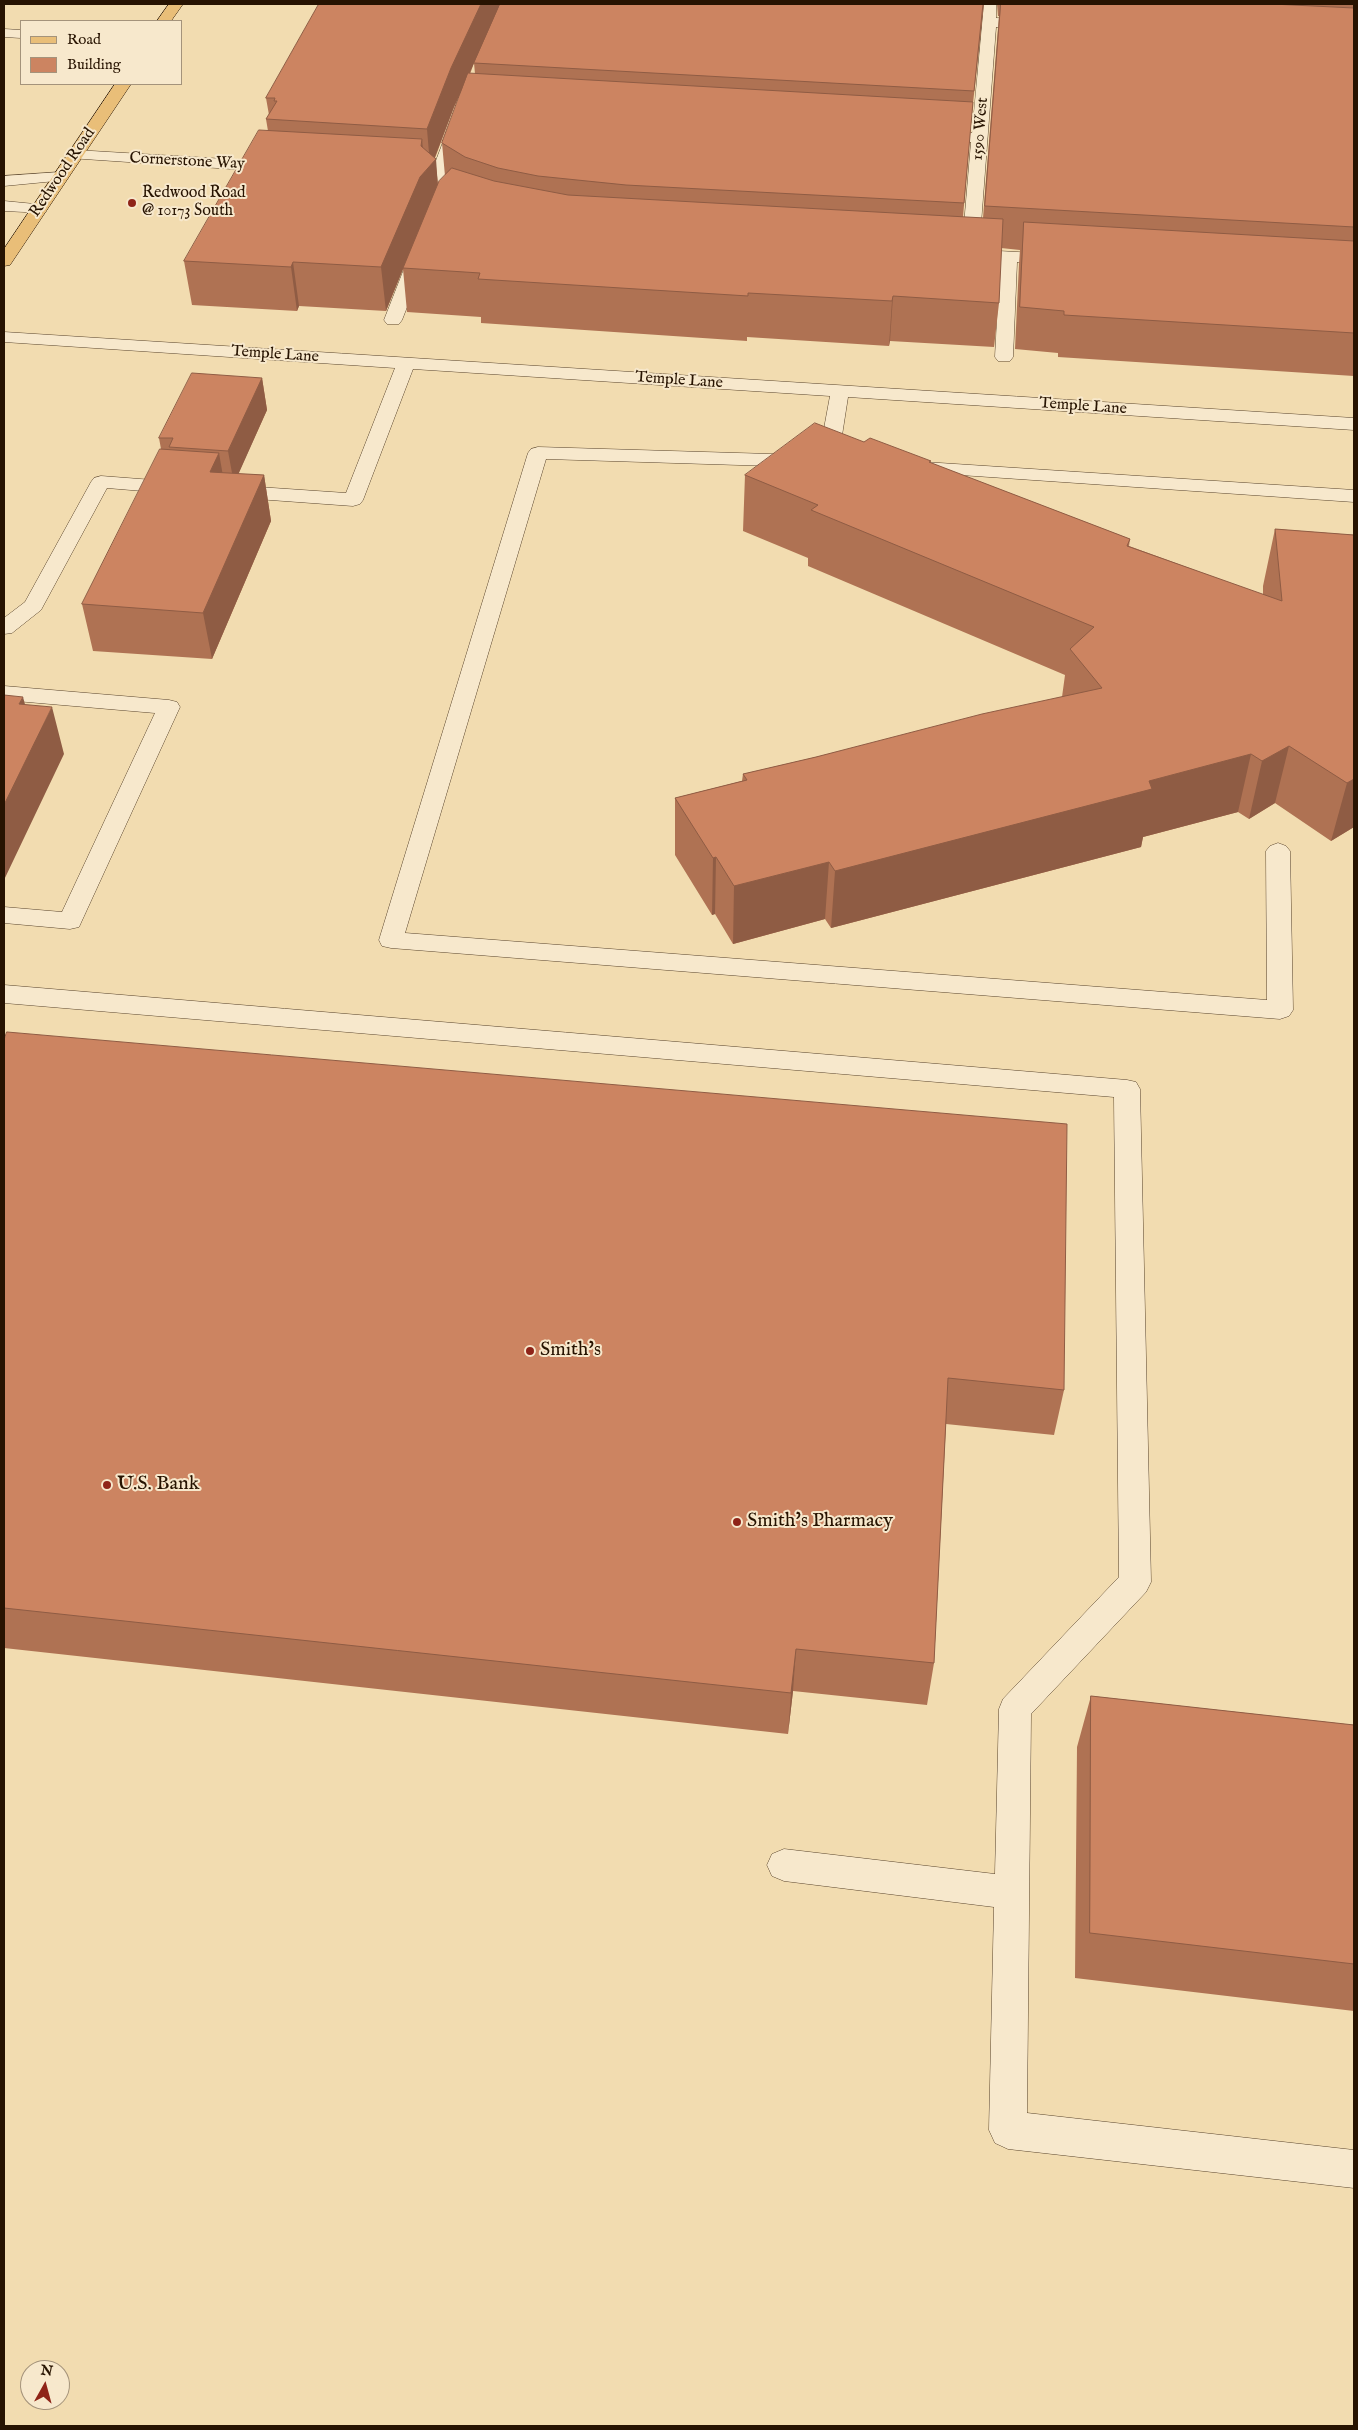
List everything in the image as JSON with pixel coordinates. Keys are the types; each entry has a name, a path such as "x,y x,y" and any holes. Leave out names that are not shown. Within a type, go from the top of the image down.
{"main road":[{"path":"165,20 176,4"},
{"name":"Redwood Road","path":"4,261 122,85"}],"street":[{"name":"1590 West","path":"970,254 991,4"},
{"path":"989,22 1048,25"},
{"path":"4,33 20,34"},
{"path":"439,214 461,204 439,194 434,187 464,108"},
{"path":"920,134 980,138"},
{"name":"Cornerstone Way","path":"75,156 295,168"},
{"path":"418,175 437,176"},
{"path":"4,181 60,177"},
{"path":"4,206 39,208"},
{"path":"393,320 426,239"},
{"path":"950,253 1068,260"},
{"path":"1004,357 1009,256"},
{"name":"Temple Lane","path":"4,337 1354,424"},
{"path":"4,628 34,606 101,482 353,500 406,363"},
{"path":"840,391 837,462 538,453 391,940 1280,1010 1278,851"},
{"path":"889,465 1354,496"},
{"path":"4,693 169,707 70,921 4,915"},
{"path":"4,994 1127,1089 1135,1582 1015,1708 1008,2130 1354,2169"},
{"path":"784,1865 1012,1893"}],"building":[{"path":"319,4 481,4 451,68 427,129 266,119 277,101 274,101 275,98 266,98"},
{"path":"500,4 983,4 974,91 474,63"},
{"path":"1001,4 1272,4 1354,8 1354,227 985,206"},
{"path":"468,73 973,102 964,203 626,185 538,176 498,168 465,157 442,143"},
{"path":"259,130 422,139 421,146 436,159 420,177 381,267 293,262 291,267 184,261"},
{"path":"452,168 494,181 568,195 1003,219 999,303 893,296 892,301 748,293 748,296 478,279 480,273 403,268 439,181"},
{"path":"1024,222 1354,241 1354,333 1064,315 1064,311 1020,307"},
{"path":"192,373 262,378 228,451 169,447 173,438 159,438"},
{"path":"815,423 864,442 870,438 931,461 929,462 1130,539 1127,546 1282,601 1275,529 1354,535 1354,779 1347,783 1289,746 1262,761 1251,754 1149,781 1152,789 835,871 829,862 734,886 716,857 713,858 675,798 747,780 743,774 982,714 1102,688 1070,649 1094,627 811,510 818,505 745,475"},
{"path":"160,449 219,453 210,472 264,475 203,613 82,604"},
{"path":"4,695 23,697 19,704 52,707 4,805"},
{"name":"Smith's","path":"7,1032 1067,1124 1064,1390 948,1378 934,1663 796,1649 791,1693 4,1608 4,1040"},
{"path":"1091,1696 1354,1725 1354,1964 1090,1933"}],"place":[{"name":"Redwood Road @ 10173 South","path":"132,203"},
{"name":"Smith's","path":"530,1351"},
{"name":"U.S. Bank","path":"107,1485"},
{"name":"Smith's Pharmacy","path":"737,1522"}]}
